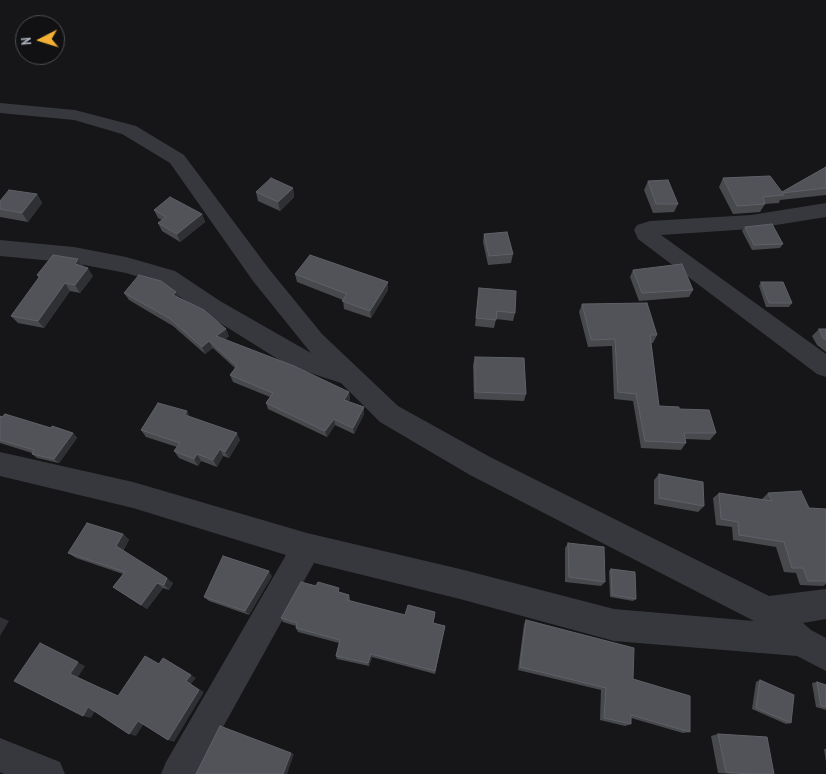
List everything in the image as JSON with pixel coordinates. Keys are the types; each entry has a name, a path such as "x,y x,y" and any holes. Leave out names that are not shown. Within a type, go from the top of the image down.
{"street":[{"path":"0,108 75,115 129,130 177,159 261,275 314,342 389,414 480,466 768,612 800,641 826,655"},
{"path":"826,210 751,222 650,228 644,230 645,234 826,367"},
{"path":"0,248 74,255 126,265 167,277 212,307 298,359 346,374"},
{"path":"0,464 133,495 307,547 460,584 614,625 800,641"},
{"path":"178,774 307,547"},
{"path":"768,612 826,604"},
{"path":"0,755 48,774"}],"building":[{"path":"826,167 826,188 763,197 765,204 737,206 723,178 770,176 782,192"},
{"path":"271,178 293,188 278,202 256,192"},
{"path":"668,180 678,204 656,204 648,181"},
{"path":"9,190 37,194 22,213 0,209 0,201"},
{"path":"170,197 202,214 177,234 158,223 166,217 154,210"},
{"path":"772,224 783,244 754,245 745,227"},
{"path":"507,232 513,254 489,256 484,234"},
{"path":"53,255 78,259 75,264 88,268 75,285 65,283 38,321 11,316 40,276 37,275"},
{"path":"310,255 388,282 370,311 342,301 347,294 295,274"},
{"path":"682,264 693,290 642,293 633,270"},
{"path":"139,275 161,281 176,292 173,295 204,310 226,329 216,336 294,366 349,392 344,400 364,407 353,428 334,419 325,431 266,403 273,393 230,375 237,366 209,341 202,347 169,318 124,293"},
{"path":"761,282 783,282 792,303 769,303"},
{"path":"479,288 516,291 515,313 497,311 496,320 476,318"},
{"path":"647,303 657,335 650,335 659,406 709,410 716,433 684,433 686,443 645,441 636,394 618,392 615,339 591,340 582,304"},
{"path":"819,329 826,329 826,340 823,338"},
{"path":"475,357 524,358 526,394 475,392"},
{"path":"158,403 187,411 185,415 237,433 225,452 220,449 213,460 197,454 194,459 174,451 180,443 141,430"},
{"path":"5,414 73,433 54,459 32,454 34,450 0,440 0,416 2,417"},
{"path":"659,474 703,482 704,506 659,498"},
{"path":"801,491 809,508 826,509 826,581 808,581 803,568 792,568 784,542 739,535 738,522 721,519 719,493 772,501 768,493"},
{"path":"87,523 123,534 116,546 167,578 164,585 157,583 141,605 113,587 125,572 68,553"},
{"path":"568,543 604,547 605,582 569,577"},
{"path":"223,556 269,571 245,611 204,597"},
{"path":"611,569 635,572 636,599 612,595"},
{"path":"301,582 316,586 318,582 339,588 338,592 349,595 347,600 405,615 408,605 435,612 433,623 445,626 435,671 371,654 368,663 336,656 340,640 296,628 297,623 281,618"},
{"path":"526,620 634,648 633,679 690,696 690,732 631,715 631,724 604,718 606,688 520,667"},
{"path":"40,643 78,662 70,674 118,696 145,656 159,664 163,658 191,675 186,681 199,690 168,740 138,721 129,734 88,707 83,716 14,681"},
{"path":"760,680 794,695 791,723 756,708"},
{"path":"817,682 826,685 826,707 821,706"},
{"path":"220,726 291,753 283,774 196,774"},
{"path":"718,734 767,737 774,774 726,772"}]}
